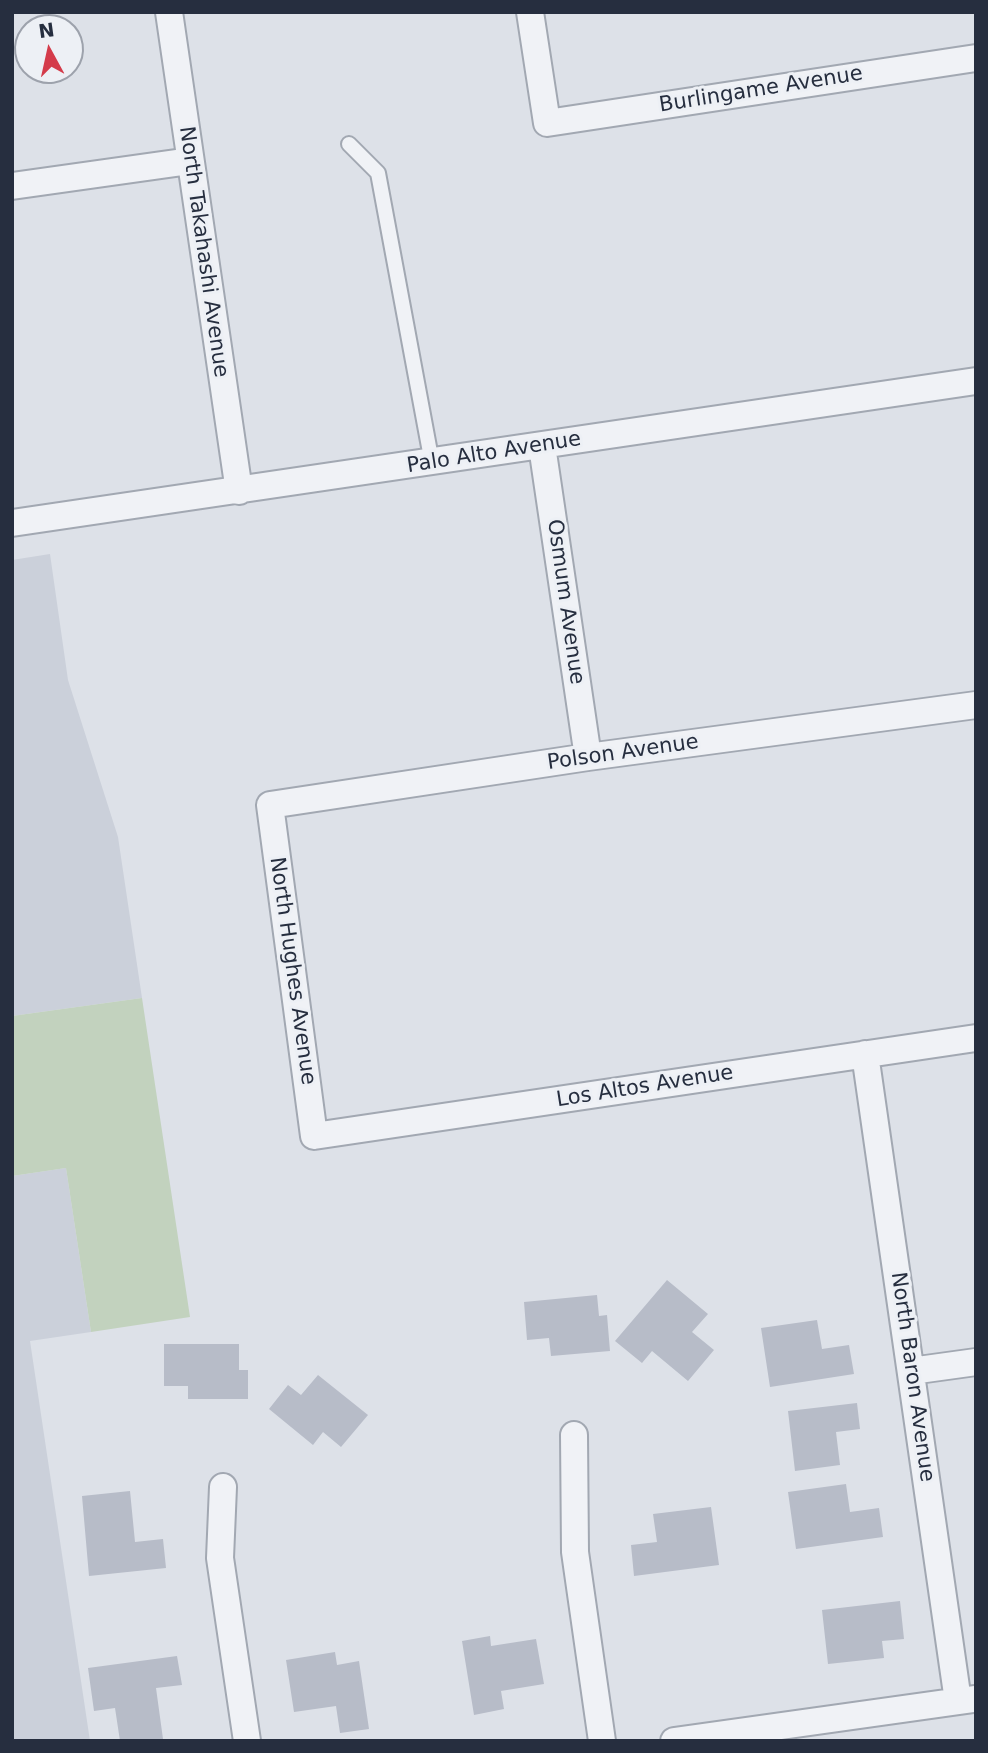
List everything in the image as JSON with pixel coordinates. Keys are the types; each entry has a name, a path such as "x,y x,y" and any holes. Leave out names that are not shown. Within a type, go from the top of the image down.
{"street":[{"name":"North Takahashi Avenue","path":"169,12 239,491"},
{"name":"Burlingame Avenue","path":"530,12 547,122 976,58"},
{"path":"12,186 190,161"},
{"name":"Palo Alto Avenue","path":"12,523 976,381"},
{"name":"Osmum Avenue","path":"542,446 588,757"},
{"name":"Polson Avenue","path":"270,805 588,757 976,705"},
{"name":"North Hughes Avenue","path":"270,805 314,1136"},
{"name":"Los Altos Avenue","path":"314,1136 976,1038"},
{"name":"North Baron Avenue","path":"864,1054 911,1371 967,1700"},
{"path":"911,1371 976,1362"},
{"path":"574,1435 575,1552 602,1741"},
{"path":"223,1487 220,1558 247,1741"},
{"path":"674,1741 967,1700"}],"lane":[{"path":"349,144 378,173 432,463"}],"shaded area":[{"path":"50,554 68,680 118,837 142,998 12,1016 12,560"},
{"path":"66,1168 91,1332 30,1341 90,1741 12,1741 12,1176"}],"green space":[{"path":"142,998 190,1317 91,1332 66,1168 12,1176 12,1016"}],"building":[{"path":"667,1280 708,1314 692,1332 714,1350 688,1381 652,1351 642,1363 615,1341"},
{"path":"597,1295 599,1316 607,1315 610,1351 551,1356 549,1338 527,1340 524,1302"},
{"path":"817,1320 822,1349 849,1345 854,1374 770,1387 761,1328"},
{"path":"164,1344 239,1344 239,1370 248,1370 248,1399 188,1399 188,1386 164,1386"},
{"path":"318,1375 368,1415 341,1447 323,1432 313,1445 269,1409 288,1385 301,1395"},
{"path":"857,1403 860,1429 836,1432 840,1465 795,1471 788,1411"},
{"path":"846,1484 850,1512 879,1508 883,1537 796,1549 788,1492"},
{"path":"130,1491 135,1542 163,1539 166,1568 89,1576 82,1496"},
{"path":"711,1507 719,1565 634,1576 631,1545 657,1542 653,1514"},
{"path":"900,1601 904,1639 882,1641 884,1658 828,1664 822,1610"},
{"path":"490,1636 491,1646 536,1639 544,1684 501,1691 504,1709 474,1715 462,1641"},
{"path":"335,1652 337,1665 359,1661 369,1729 340,1733 336,1706 294,1712 286,1660"},
{"path":"177,1656 182,1685 156,1688 163,1739 120,1741 115,1708 94,1711 88,1668"}]}
